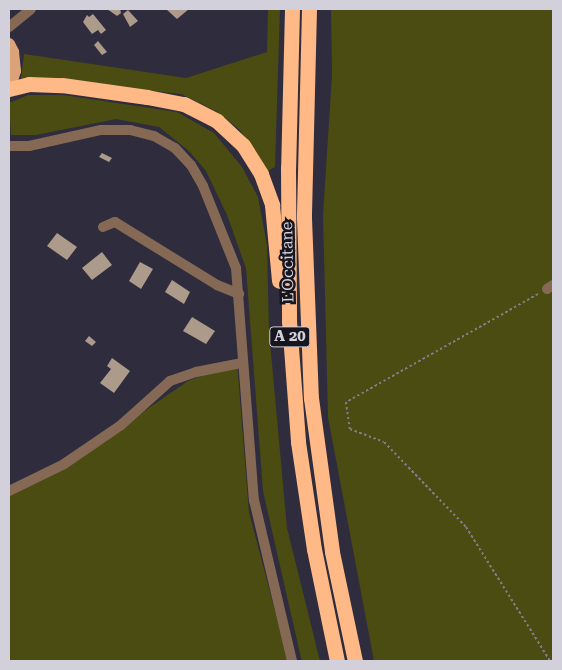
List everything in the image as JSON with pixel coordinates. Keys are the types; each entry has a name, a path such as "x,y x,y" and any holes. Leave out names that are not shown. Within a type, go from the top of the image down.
{"highway":[{"name":"L'Occitane","path":"292,9 288,168 289,321 298,442 314,549 337,661"},
{"name":"L'Occitane","path":"309,9 304,218 311,398 332,552 355,661"},
{"path":"308,49 318,9"},
{"path":"9,89 29,84 62,85 147,97 184,104 217,121 243,145 261,174 272,205 279,296 289,321"}],"main road":[{"path":"9,44 13,52 15,71 9,89"}],"street":[{"path":"9,27 31,9"},
{"path":"9,146 29,146 101,130 130,130 154,136 175,148 191,165 203,186 236,268 254,500 292,661"},
{"path":"103,227 115,222 217,285 239,294"},
{"path":"9,491 64,464 121,425 170,381 196,372 242,363"}],"path":[{"path":"550,287 346,402 350,429 384,442 466,527 550,661"}],"shaded area":[{"path":"268,9 280,9 275,167 266,172 240,130 216,111 181,94 41,79 21,80 24,54 186,78 267,52"},
{"path":"331,9 553,9 553,661 374,661 328,417 323,215 332,75"},
{"path":"28,95 63,95 177,112 214,133 242,167 258,197 267,245 269,331 287,528 320,661 302,661 301,658 263,491 246,268 227,215 206,171 189,151 159,127 116,119 36,135 11,135 9,103"},
{"path":"237,362 249,512 288,661 9,661 9,490 60,469 188,381"}],"building":[{"path":"107,9 120,9 121,13 117,16"},
{"path":"166,9 189,9 177,19"},
{"path":"128,10 138,21 130,27 123,14"},
{"path":"93,14 106,30 101,34 98,30 92,34 83,22 87,15 89,17"},
{"path":"98,41 107,52 102,55 94,45"},
{"path":"102,153 112,158 109,162 99,157"},
{"path":"57,233 77,247 67,260 47,246"},
{"path":"102,252 112,265 92,280 82,268"},
{"path":"140,262 153,269 141,289 129,281"},
{"path":"172,280 190,292 184,304 165,292"},
{"path":"192,317 215,331 206,344 183,331"},
{"path":"89,336 96,342 92,346 85,341"},
{"path":"112,358 130,371 114,393 100,383 111,369 107,366"}]}
